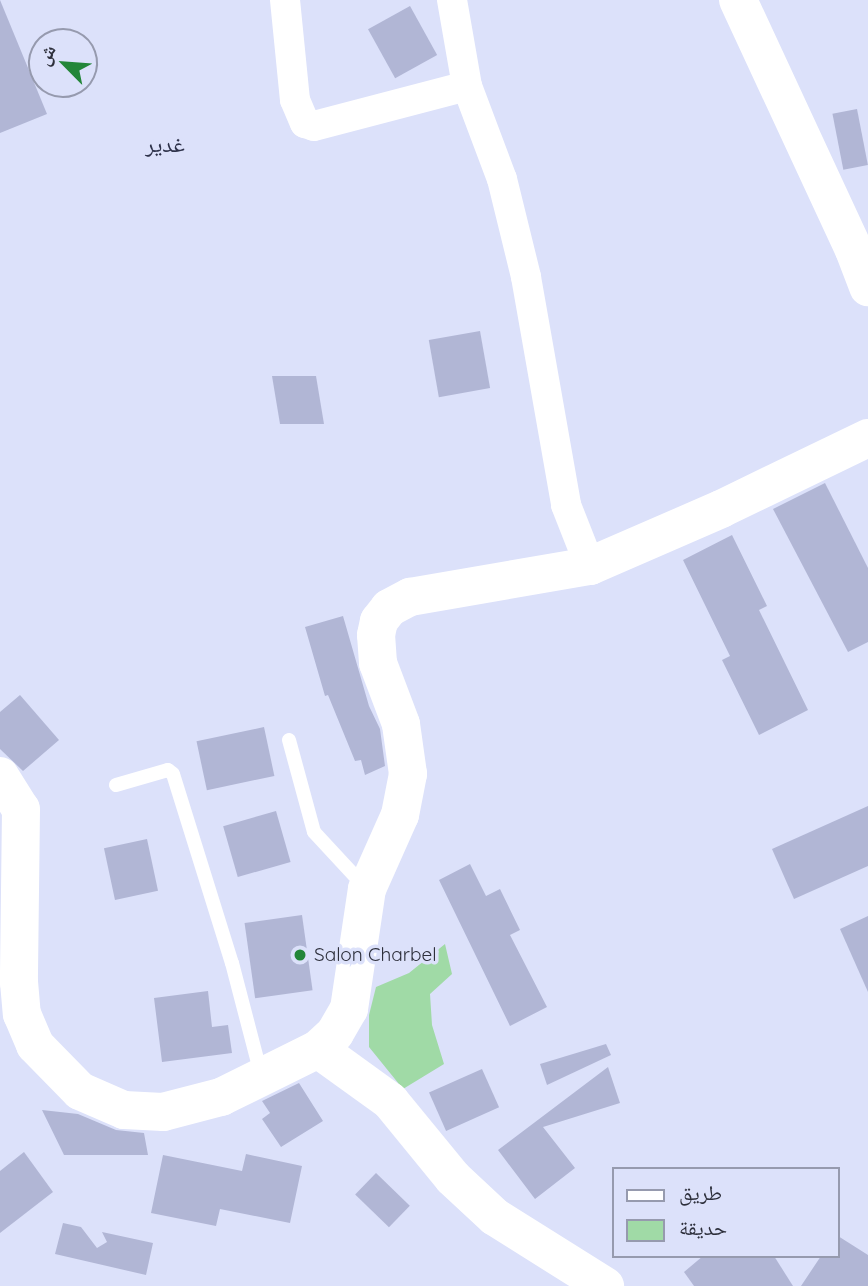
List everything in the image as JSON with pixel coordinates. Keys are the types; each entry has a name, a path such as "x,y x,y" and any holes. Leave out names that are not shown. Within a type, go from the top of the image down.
{"street":[{"path":"285,0 295,100 304,123 314,126 467,86"},
{"path":"452,0 467,86 502,179 526,276 566,505 590,566"},
{"path":"738,0 868,287"},
{"path":"0,776 21,809 19,982 22,1014 35,1045 57,1071 80,1091 124,1110 163,1112 221,1097 318,1049 335,1033 349,1009 367,889 400,815 408,774 401,724 378,663 376,635 379,621 389,608 410,597 590,566 687,525 868,438"},
{"path":"318,1049 390,1101 453,1178 495,1217 605,1286"}],"lane":[{"path":"289,740 314,831 367,889"},
{"path":"116,785 168,769 173,774 232,964 262,1079"}],"green space":[{"path":"445,944 452,974 430,994 432,1025 444,1064 403,1089 369,1047 369,1015 376,987 409,973"}],"building":[{"path":"0,0 28,68 28,98 40,98 47,114 0,133"},
{"path":"410,6 437,55 395,78 368,29"},
{"path":"857,109 868,165 843,170 832,114"},
{"path":"480,331 490,388 439,397 429,340"},
{"path":"272,376 316,376 324,424 280,424"},
{"path":"825,483 868,568 868,642 848,652 773,509"},
{"path":"732,535 767,606 759,610 808,710 759,735 722,660 730,656 683,560"},
{"path":"343,616 369,706 380,729 385,766 365,775 361,760 355,761 328,695 325,696 305,627"},
{"path":"20,695 59,740 23,771 0,749 0,712"},
{"path":"264,727 274,776 207,790 197,741"},
{"path":"868,806 868,866 794,899 772,849"},
{"path":"276,811 291,862 238,877 223,826"},
{"path":"147,839 158,891 115,900 104,848"},
{"path":"470,864 486,896 500,889 520,930 510,935 547,1007 510,1026 439,880"},
{"path":"302,915 313,990 255,998 245,923"},
{"path":"868,916 868,992 840,929"},
{"path":"208,991 212,1027 228,1025 232,1053 162,1062 154,998"},
{"path":"606,1044 611,1055 547,1085 540,1064"},
{"path":"608,1067 620,1103 543,1127 575,1168 535,1199 498,1150"},
{"path":"482,1069 499,1107 446,1131 429,1093"},
{"path":"299,1083 323,1121 281,1147 262,1119 270,1113 262,1101"},
{"path":"42,1110 78,1114 116,1130 144,1133 148,1155 64,1155"},
{"path":"24,1152 53,1192 0,1233 0,1171"},
{"path":"246,1154 302,1166 290,1223 220,1209 216,1226 151,1213 163,1155 242,1171"},
{"path":"376,1173 410,1206 389,1227 355,1195"},
{"path":"63,1223 81,1227 97,1248 107,1242 102,1232 153,1243 146,1275 55,1254"},
{"path":"840,1237 868,1255 868,1286 801,1286 820,1258 840,1258"},
{"path":"701,1258 775,1258 793,1286 694,1286 684,1272"}],"place":[{"name":"Salon Charbel","path":"300,955"}],"district":[{"name":"غدير","path":"165,144"}]}
